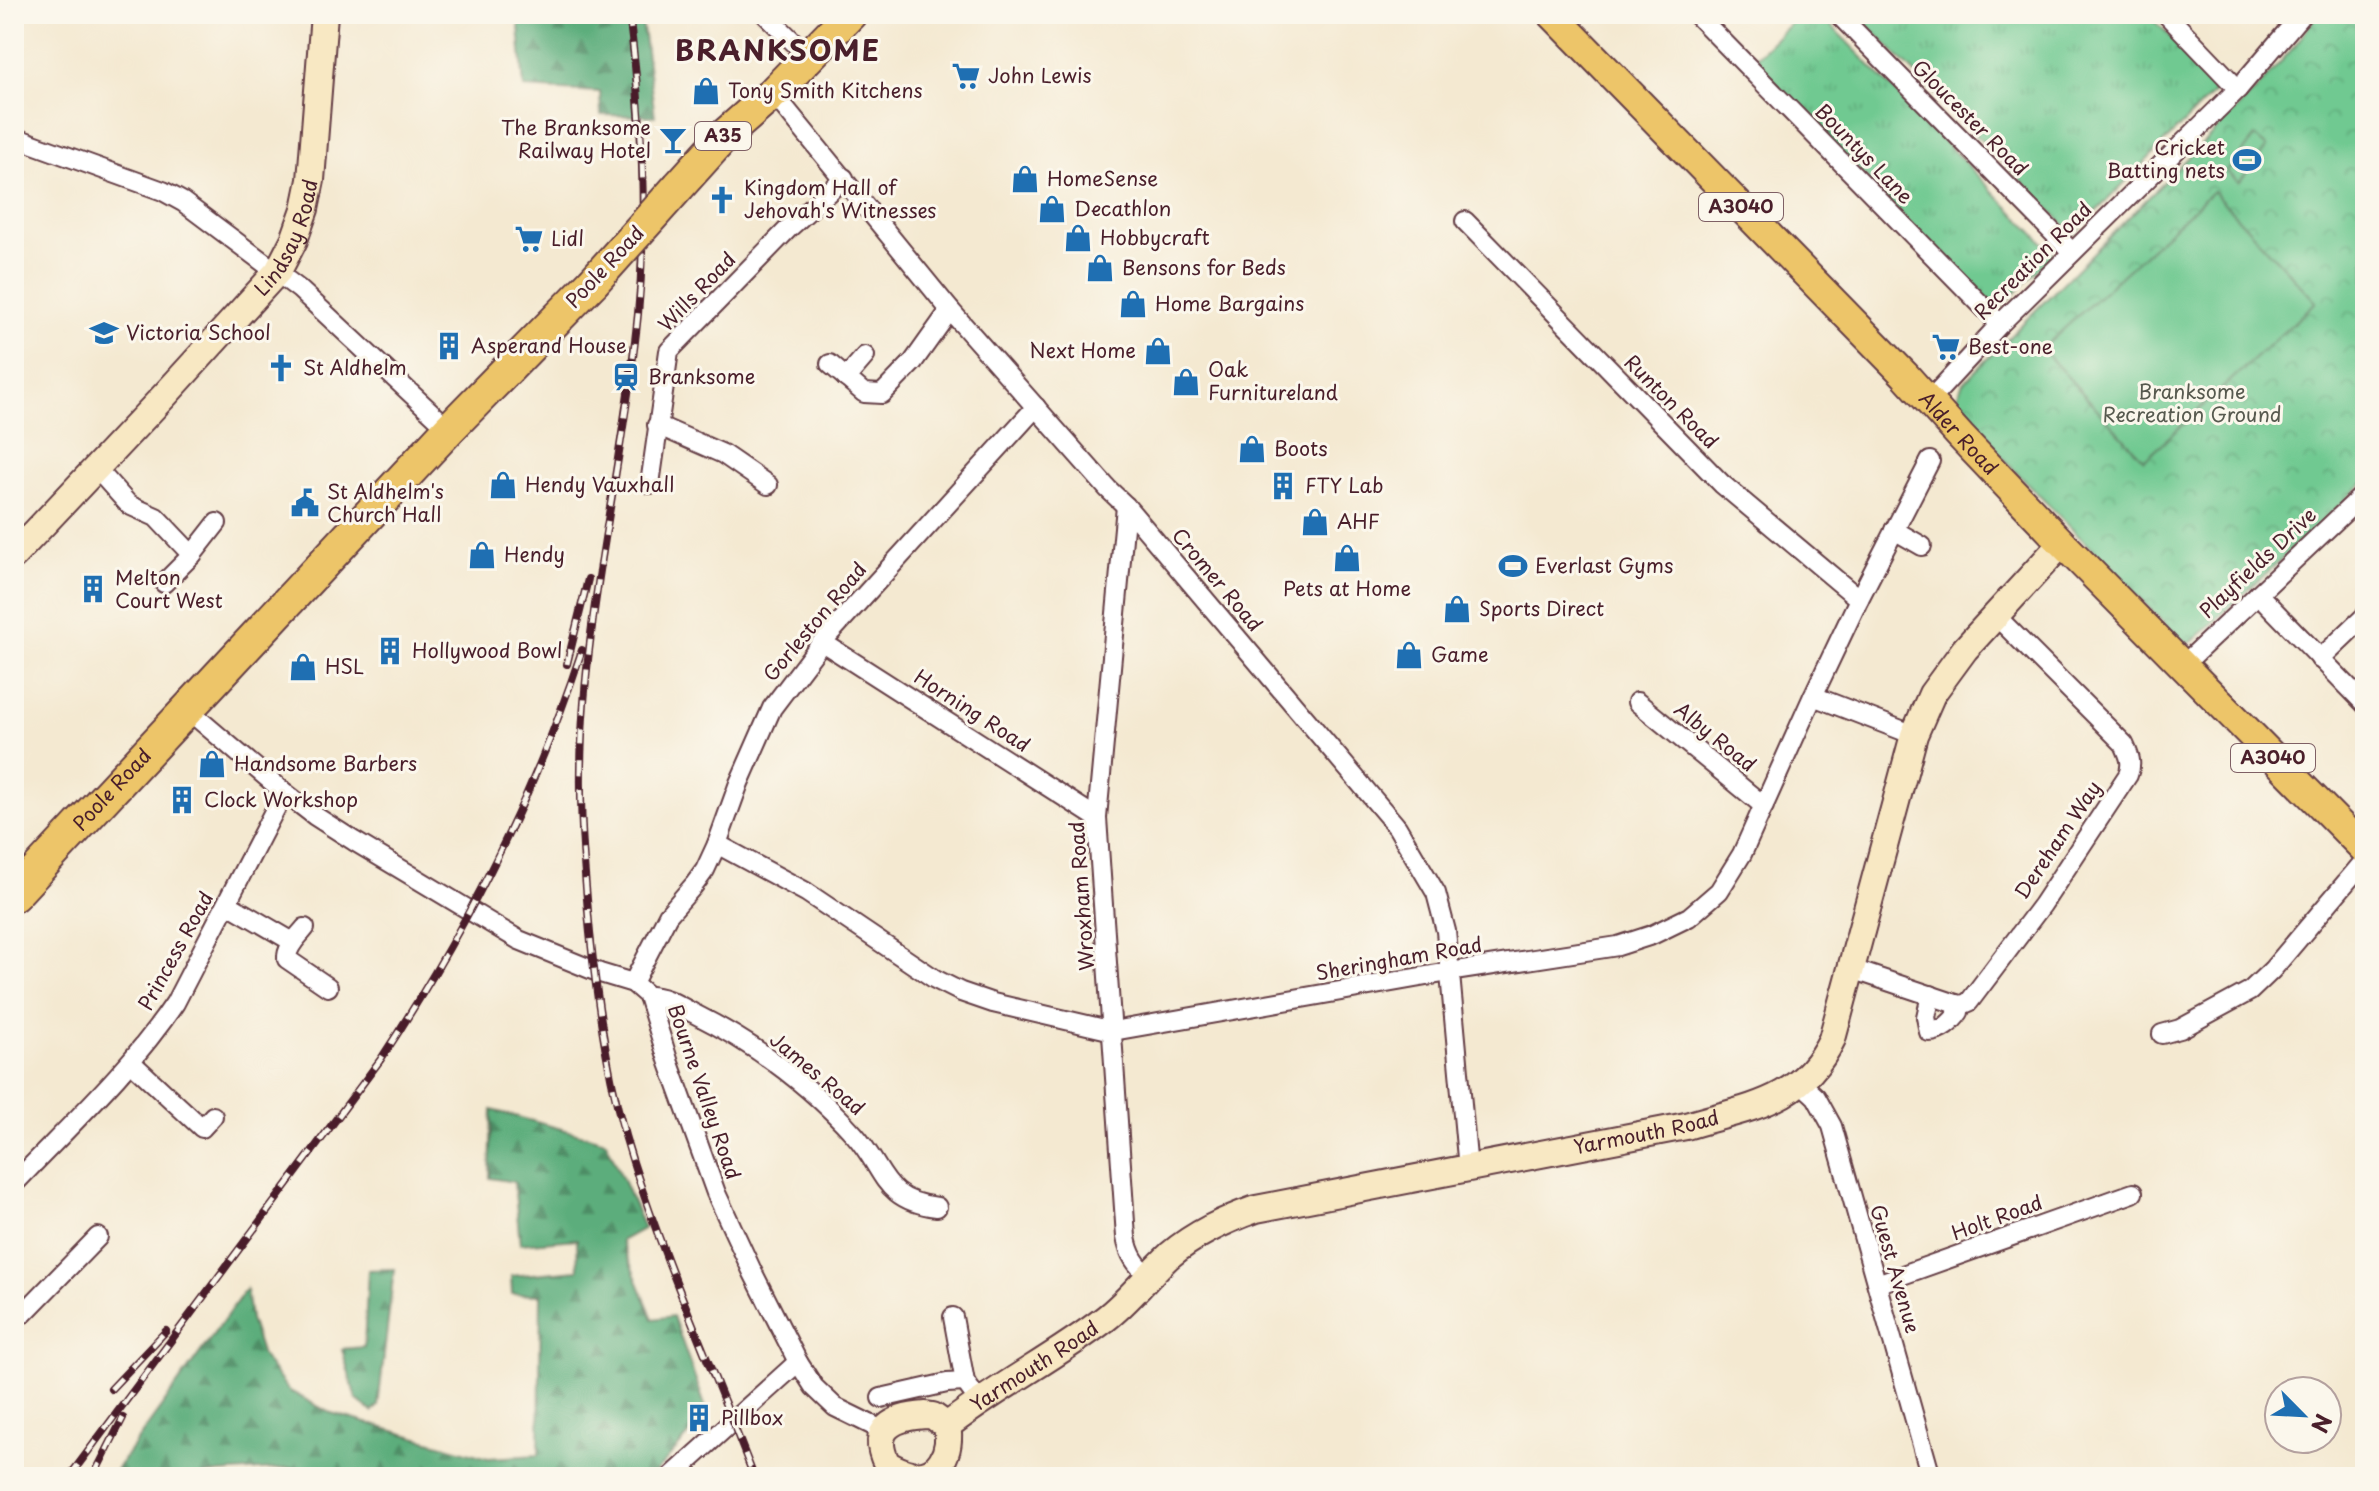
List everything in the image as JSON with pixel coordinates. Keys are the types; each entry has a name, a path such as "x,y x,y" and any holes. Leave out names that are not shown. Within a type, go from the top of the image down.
{"highway":[{"name":"Poole Road","path":"14,895 449,429 593,282 724,136 773,93 850,14"}],"main road":[{"name":"Alder Road","path":"1568,19 2062,543 2365,850"}],"street":[{"name":"Lindsay Road","path":"14,555 278,271 298,229 311,180 324,14"},
{"path":"765,14 808,56"},
{"name":"Bountys Lane","path":"1696,14 2000,324"},
{"name":"Gloucester Road","path":"1838,14 2072,252"},
{"path":"2166,14 2238,89"},
{"name":"Recreation Road","path":"1928,402 2000,324 2238,89 2302,14"},
{"name":"Cromer Road","path":"773,93 950,310 1126,506 1397,827 1436,893 1446,931 1468,1169"},
{"path":"14,137 163,191 183,202 278,271 449,429"},
{"name":"Wills Road","path":"650,484 669,351 789,228 844,178"},
{"name":"Runton Road","path":"1465,221 1722,484 1859,599"},
{"path":"830,364 864,393 882,394 913,362 950,310"},
{"path":"846,378 865,356"},
{"name":"Gorleston Road","path":"633,983 668,915 694,885 717,844 739,783 772,708 822,642 1036,407"},
{"path":"657,425 723,454 768,485"},
{"name":"Sheringham Road","path":"717,844 806,892 935,979 961,992 993,1003 1113,1031 1449,972 1618,946 1652,935 1689,917 1719,891 1742,854 1859,599 1930,461"},
{"path":"96,468 129,505 156,517 192,555"},
{"name":"Playfields Drive","path":"2182,666 2365,493"},
{"name":"Wroxham Road","path":"1126,506 1097,818 1128,1250 1136,1265 1149,1276"},
{"path":"164,583 192,555 217,523"},
{"path":"1894,530 1922,546"},
{"name":"Yarmouth Road","path":"947,1426 972,1392 1044,1362 1108,1317 1171,1254 1205,1230 1256,1209 1657,1132 1741,1112 1778,1098 1801,1083 1815,1068 1832,1039 1894,803 1914,735 1932,694 1965,649 2062,543"},
{"path":"2258,594 2365,704"},
{"name":"Dereham Way","path":"1956,1004 1969,1002 2042,905 2131,767 2124,744 1995,615"},
{"path":"2320,659 2365,616"},
{"name":"Horning Road","path":"822,642 1097,818"},
{"name":"Bourne Valley Road","path":"206,690 236,750 315,816 519,940 633,983 648,996 716,1193 798,1362 814,1387 835,1407 884,1431"},
{"path":"1813,696 1914,735"},
{"name":"Alby Road","path":"1637,702 1764,806"},
{"name":"Princess Road","path":"14,1184 156,1032 228,904 284,792"},
{"path":"2162,1034 2180,1029 2250,991 2272,970 2365,860"},
{"path":"228,904 299,935 287,953 287,959 328,987"},
{"path":"1852,969 1956,1004"},
{"name":"Dereham Way","path":"1931,995 1926,1017 1929,1032 1954,1020 1959,1012 1956,1004"},
{"name":"James Road","path":"648,996 660,996 713,1023 779,1065 826,1105 857,1137 900,1197 937,1207"},
{"path":"131,1062 202,1129"},
{"name":"Guest Avenue","path":"1801,1083 1816,1097 1832,1126 1931,1477"},
{"name":"Holt Road","path":"1877,1284 2133,1193"},
{"path":"17,1313 98,1237"},
{"path":"953,1317 972,1392"},
{"path":"671,1477 798,1362"},
{"path":"881,1398 947,1383 972,1392"},
{"path":"907,1416 933,1416 947,1426 948,1450 935,1474 878,1470 884,1431 894,1421 907,1416"}],"green space":[{"path":"518,14 641,14 655,116 601,115 600,92 524,88"},
{"path":"1800,14 1820,14 2054,254 1995,313 1753,60"},
{"path":"1856,14 2148,14 2218,84 2218,88 2074,234"},
{"name":"Branksome Recreation Ground","path":"2318,14 2365,14 2365,482 2193,641 2187,643 2181,641 1952,406 1963,383 2255,91"},
{"name":"Cricket Batting nets","path":"2255,137 2267,147 2239,182 2227,172"},
{"path":"2213,191 2316,302 2144,460 2042,349"},
{"path":"492,1110 606,1141 644,1228 621,1241 653,1319 673,1316 708,1414 651,1477 369,1477 292,1468 194,1477 111,1477 246,1289 250,1319 262,1356 288,1390 328,1412 488,1458 539,1455 541,1295 512,1294 511,1276 578,1270 577,1239 520,1244 514,1182 490,1178"},
{"path":"394,1269 378,1406 372,1412 356,1399 342,1349 364,1347 368,1270"}],"railway":[{"path":"629,14 642,164 643,239 631,371 596,597 583,711 581,789 586,892 601,1020 625,1134 661,1242 754,1477"},
{"path":"567,664 588,579"},
{"path":"69,1477 381,1059 412,1011 469,912 520,809 582,650"},
{"path":"111,1389 166,1331"},
{"path":"93,1477 123,1418"}],"place":[{"name":"John Lewis","path":"966,76"},
{"name":"Tony Smith Kitchens","path":"706,91"},
{"name":"The Branksome Railway Hotel","path":"673,140"},
{"name":"Cricket Batting nets","path":"2247,160"},
{"name":"HomeSense","path":"1025,179"},
{"name":"Kingdom Hall of Jehovah's Witnesses","path":"722,200"},
{"name":"Decathlon","path":"1052,209"},
{"name":"Hobbycraft","path":"1078,238"},
{"name":"Lidl","path":"529,239"},
{"name":"Bensons for Beds","path":"1100,268"},
{"name":"Home Bargains","path":"1133,304"},
{"name":"Victoria School","path":"104,333"},
{"name":"Asperand House","path":"449,346"},
{"name":"Best-one","path":"1946,347"},
{"name":"Next Home","path":"1158,351"},
{"name":"St Aldhelm","path":"281,368"},
{"name":"Branksome","path":"626,377"},
{"name":"Oak Furnitureland","path":"1186,382"},
{"name":"Boots","path":"1252,449"},
{"name":"Hendy Vauxhall","path":"503,485"},
{"name":"FTY Lab","path":"1283,486"},
{"name":"St Aldhelm's Church Hall","path":"305,503"},
{"name":"AHF","path":"1315,522"},
{"name":"Hendy","path":"482,555"},
{"name":"Pets at Home","path":"1347,558"},
{"name":"Everlast Gyms","path":"1513,566"},
{"name":"Melton Court West","path":"93,589"},
{"name":"Sports Direct","path":"1457,609"},
{"name":"Hollywood Bowl","path":"390,651"},
{"name":"Game","path":"1409,655"},
{"name":"HSL","path":"303,667"},
{"name":"Handsome Barbers","path":"212,764"},
{"name":"Clock Workshop","path":"182,800"},
{"name":"Pillbox","path":"699,1418"}],"district":[{"name":"BRANKSOME","path":"778,51"}]}
